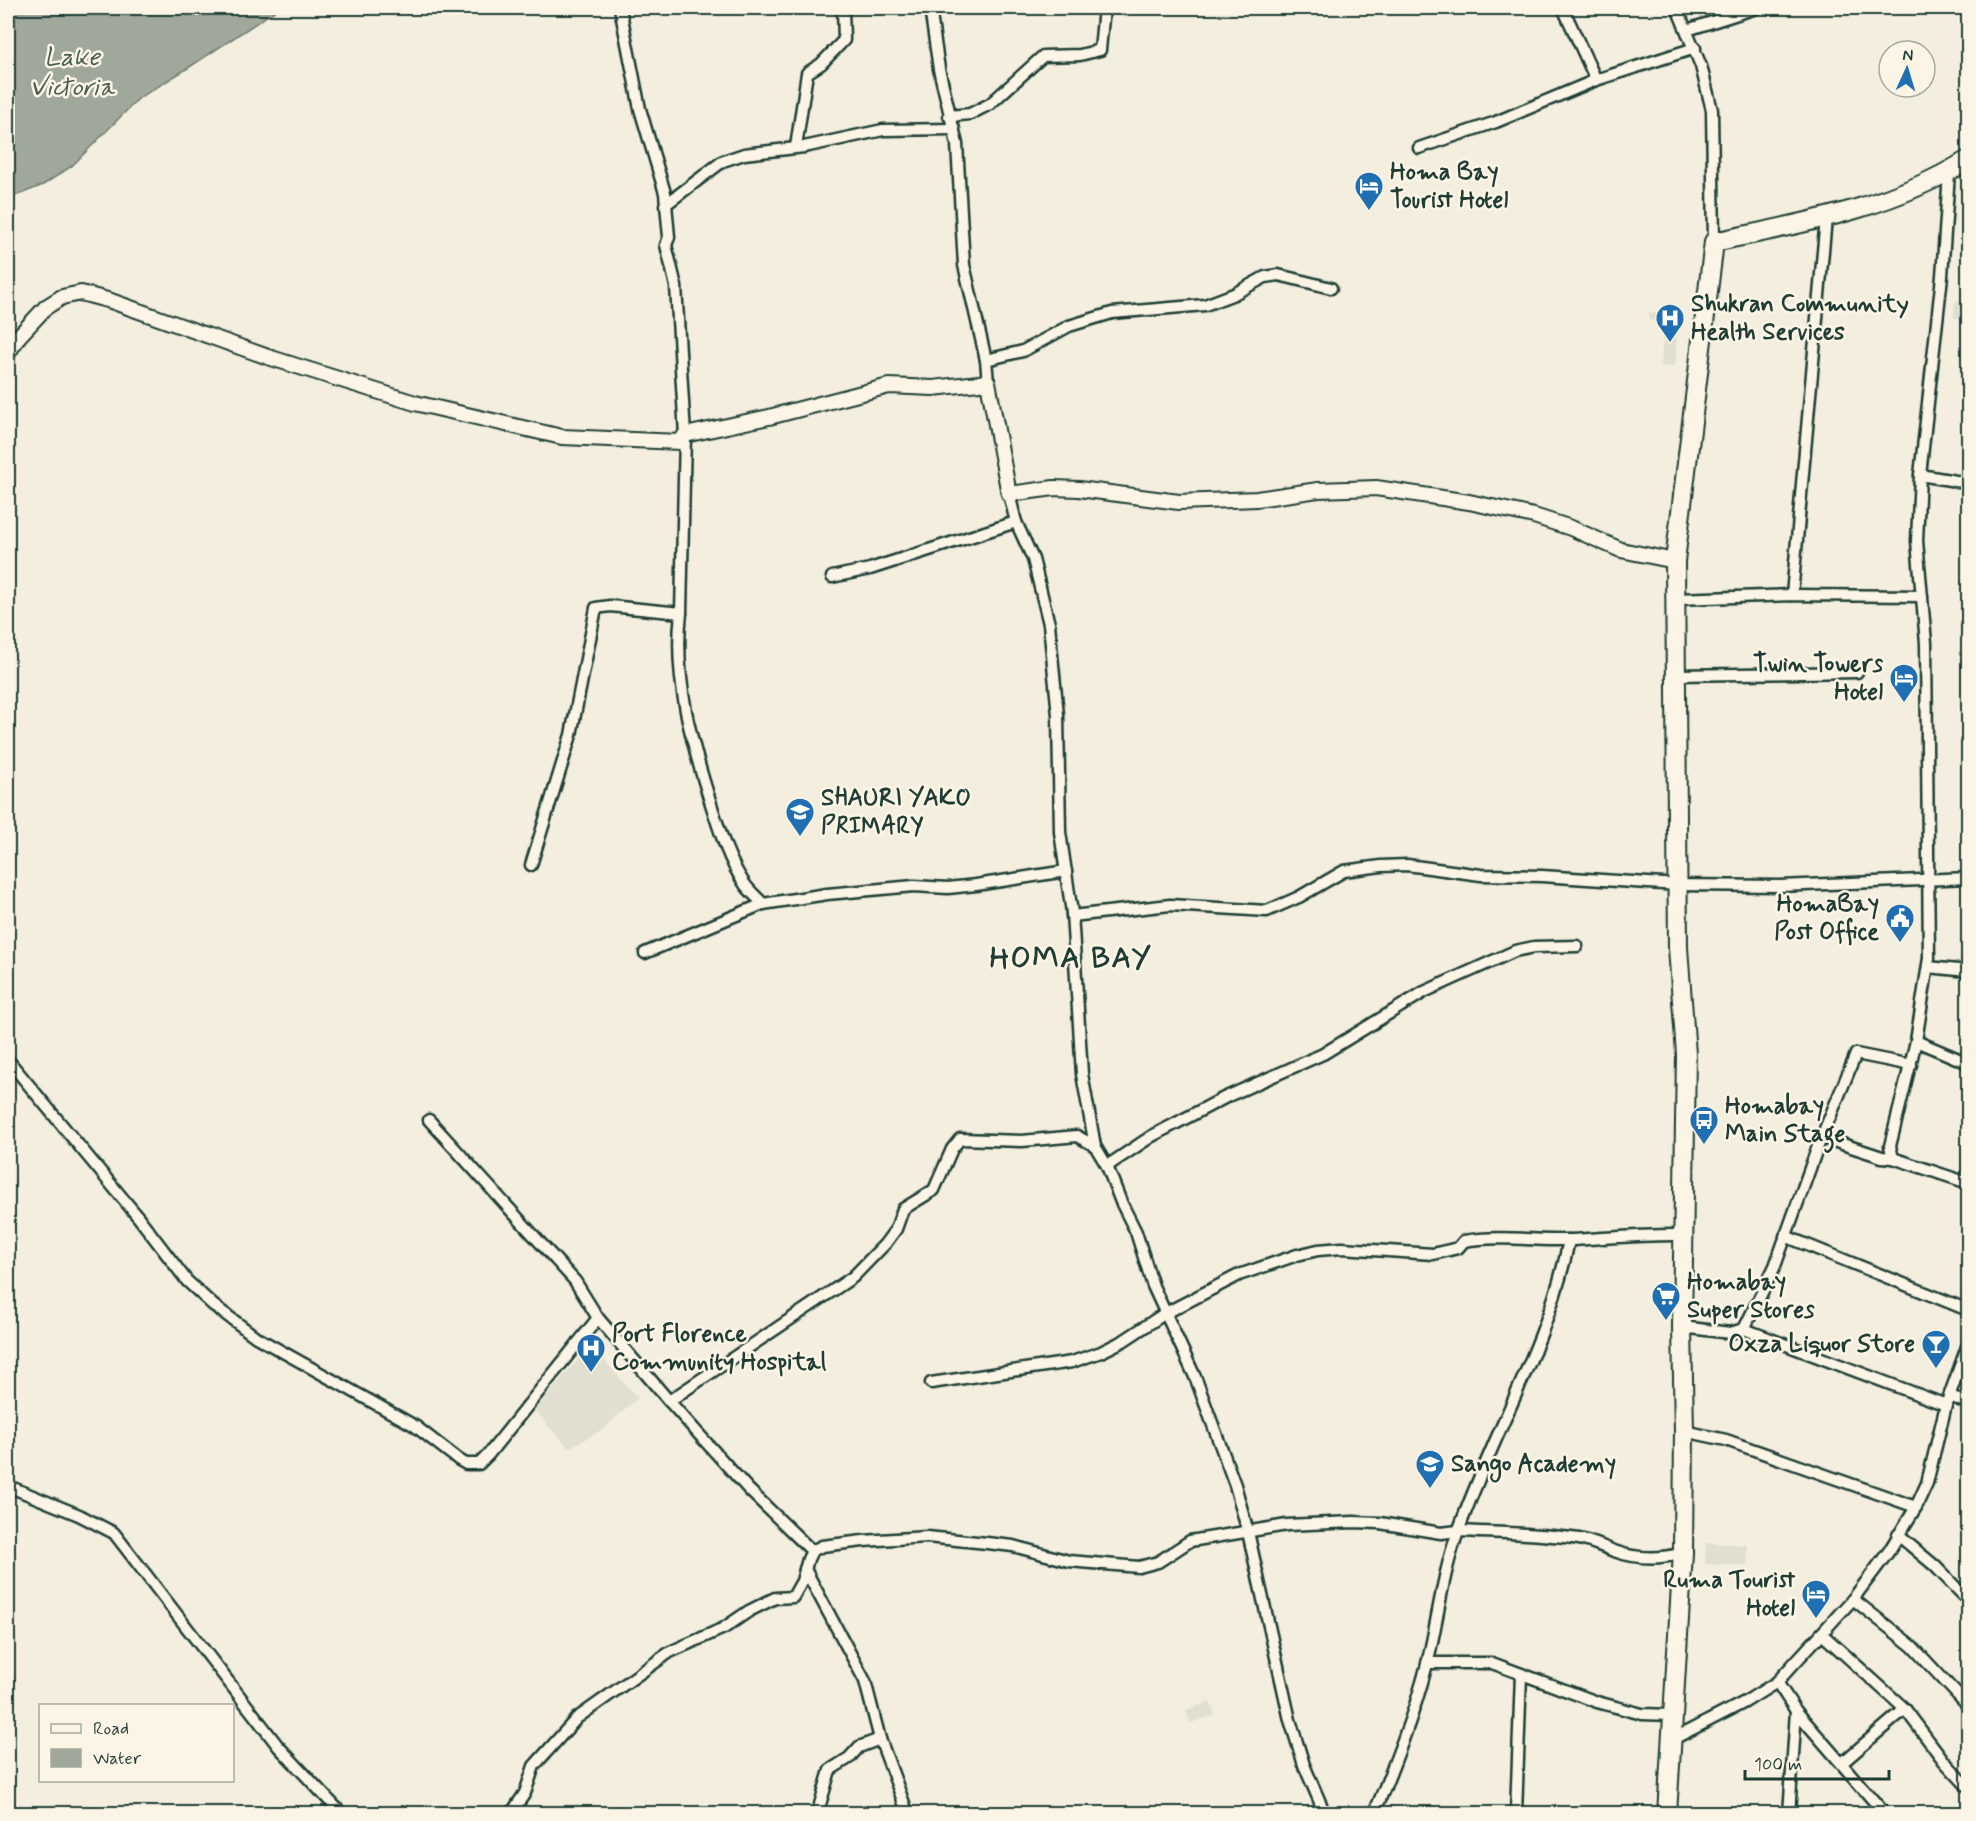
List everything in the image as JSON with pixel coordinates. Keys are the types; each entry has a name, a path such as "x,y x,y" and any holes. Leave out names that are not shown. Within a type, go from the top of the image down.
{"highway":[{"path":"1667,1814 1683,1553 1684,1431 1682,1327 1686,1054 1678,948 1675,561 1714,242 1785,228 1868,206 1909,191 1968,160"}],"street":[{"path":"620,8 640,109 665,193 669,237 666,245 676,286 685,435 679,633 682,686 697,760 722,838 744,884 763,904"},
{"path":"796,147 807,73 821,64 844,40 843,8"},
{"path":"930,8 949,116 954,129 964,265 986,360 1009,494 1016,522 1033,559 1049,624 1058,716 1060,832 1072,913 1083,1074 1095,1146 1107,1166 1136,1232 1152,1286 1200,1389 1235,1485 1248,1532 1290,1720 1304,1765 1325,1814"},
{"path":"949,116 970,114 990,104 1043,56 1080,55 1100,50 1104,8"},
{"path":"1563,8 1596,80"},
{"path":"1677,8 1695,48 1712,110 1714,242"},
{"path":"1687,30 1756,8"},
{"path":"1419,148 1496,122 1596,80 1695,48"},
{"path":"665,205 723,161 744,154 840,140 883,130 954,129"},
{"path":"1893,1158 1890,1146 1911,1065 1928,967 1926,643 1917,541 1920,475 1942,276 1948,172"},
{"path":"1792,595 1826,218"},
{"path":"986,360 1023,351 1069,326 1112,313 1205,305 1234,294 1265,277 1278,275 1331,288"},
{"path":"8,353 19,336 46,307 62,297 81,293 111,301 268,357 427,406 562,437 680,442 685,435 769,417 889,386 933,388 988,382"},
{"path":"1920,475 1968,483"},
{"path":"1009,494 1054,488 1079,489 1196,503 1257,499 1318,490 1376,488 1469,502 1534,516 1571,528 1621,550 1675,561"},
{"path":"832,577 870,569 1016,522"},
{"path":"1676,598 1792,595 1922,596"},
{"path":"531,865 571,735 596,608 610,606 681,613"},
{"path":"1677,675 1857,672"},
{"path":"1072,913 1072,916 1170,905 1267,911 1299,897 1344,871 1381,866 1407,865 1480,875 1542,876 1678,885 1780,886 1968,878"},
{"path":"645,953 763,904 827,894 903,887 948,888 976,885 1066,871"},
{"path":"1107,1166 1152,1136 1226,1097 1323,1054 1424,992 1515,951 1534,947 1577,946"},
{"path":"1928,967 1968,971"},
{"path":"1916,1041 1968,1063"},
{"path":"1744,1329 1775,1266 1821,1137 1856,1054 1911,1065"},
{"path":"8,1060 139,1218 187,1281 213,1305 256,1337 415,1426 466,1464 478,1464 488,1455 598,1318"},
{"path":"429,1120 576,1281 598,1318 669,1401 749,1490 812,1551"},
{"path":"669,1401 853,1277 885,1244 896,1229 903,1209 934,1190 952,1149 960,1140 1022,1141 1077,1136 1095,1146"},
{"path":"1821,1137 1968,1183"},
{"path":"931,1383 1072,1362 1108,1348 1164,1314 1239,1275 1318,1250 1342,1248 1433,1254 1458,1248 1464,1242 1488,1238 1569,1240 1683,1234"},
{"path":"1785,1236 1968,1310"},
{"path":"1374,1814 1417,1698 1427,1663 1442,1586 1458,1531 1511,1407 1562,1278 1569,1240"},
{"path":"1682,1327 1730,1333 1744,1329 1948,1401 1968,1404"},
{"path":"1673,1739 1745,1702 1777,1682 1853,1599 1889,1551 1916,1507 1927,1483 1948,1401 1968,1344"},
{"path":"1684,1431 1726,1440 1916,1507"},
{"path":"8,1486 79,1515 114,1533 278,1746 342,1814"},
{"path":"511,1814 525,1793 534,1766 577,1719 670,1652 724,1628 749,1611 775,1598 793,1597 802,1581 812,1551 822,1546 927,1537 1013,1546 1069,1561 1139,1567 1158,1562 1190,1541 1287,1525 1353,1522 1380,1523 1441,1533 1458,1531 1583,1540 1617,1552 1641,1556 1663,1558 1683,1553"},
{"path":"1898,1535 1935,1566 1968,1600"},
{"path":"805,1569 865,1681 880,1739 908,1814"},
{"path":"1853,1599 1912,1646 1968,1706"},
{"path":"1822,1634 1905,1709 1944,1761 1968,1787"},
{"path":"1427,1663 1492,1663 1597,1702 1642,1714 1672,1715"},
{"path":"1516,1814 1521,1674"},
{"path":"1777,1682 1796,1711 1885,1814"},
{"path":"1842,1763 1905,1709"},
{"path":"1789,1814 1796,1711"},
{"path":"820,1814 819,1808 830,1770 849,1758 859,1747 880,1739"}],"shaded area":[{"path":"1955,301 1968,302 1968,319 1954,318"},
{"name":"Shukran Community Health Services","path":"1649,313 1678,315 1675,367 1661,366 1664,322 1649,320"},
{"name":"Port Florence Community Hospital","path":"593,1348 638,1398 603,1429 569,1448 534,1410 586,1351"},
{"path":"1706,1543 1748,1545 1747,1566 1705,1564"},
{"path":"1210,1702 1215,1715 1190,1723 1186,1710"}],"water":[{"name":"Lake Victoria","path":"8,8 279,8 139,98 72,166 43,185 8,199"}],"place":[{"name":"Homa Bay Tourist Hotel","path":"1369,212"},
{"name":"Shukran Community Health Services","path":"1670,344"},
{"name":"Twin Towers Hotel","path":"1904,704"},
{"name":"SHAURI YAKO PRIMARY","path":"800,838"},
{"name":"HomaBay Post Office","path":"1900,944"},
{"name":"Homabay Main Stage","path":"1704,1146"},
{"name":"Homabay Super Stores","path":"1666,1322"},
{"name":"Oxza Liquor Store","path":"1936,1370"},
{"name":"Port Florence Community Hospital","path":"591,1374"},
{"name":"Sango Academy","path":"1430,1490"},
{"name":"Ruma Tourist Hotel","path":"1816,1620"}],"district":[{"name":"HOMA BAY","path":"1071,958"}]}
